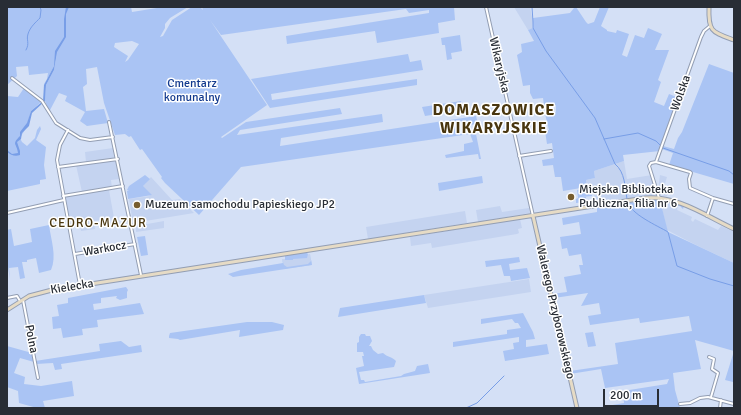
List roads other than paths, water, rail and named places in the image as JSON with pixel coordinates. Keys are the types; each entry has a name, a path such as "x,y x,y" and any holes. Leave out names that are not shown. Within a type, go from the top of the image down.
{"street":[{"name":"Wikaryjska","path":"486,7 533,216"},
{"path":"709,7 708,18 710,26 718,34 734,40"},
{"name":"Wolska","path":"659,198 649,166 651,163 656,162 701,37 704,31 710,26"},
{"path":"12,78 42,101 56,123 85,140 113,137"},
{"path":"109,122 118,158 141,276"},
{"path":"68,130 58,153 58,167 80,286"},
{"path":"519,156 551,151"},
{"path":"58,167 118,158"},
{"path":"656,162 690,172 690,188 713,198 734,204"},
{"path":"63,196 123,186"},
{"name":"Kielecka","path":"7,310 21,300 42,292 648,198 659,198 680,203 734,229"},
{"path":"707,216 713,198"},
{"path":"7,213 64,200"},
{"name":"Walerego Przyborowskiego","path":"533,216 577,408"},
{"name":"Warkocz","path":"74,254 135,244"},
{"path":"7,298 17,296 21,300"},
{"name":"Polna","path":"21,300 38,378"},
{"path":"709,357 714,359 712,369 718,373 710,397"},
{"path":"680,404 690,403 704,397 710,397 734,404"},
{"path":"720,408 721,400"}],"waterway":[{"path":"26,50 29,31 40,18 40,7"},
{"path":"532,7 533,28 546,51 595,118 615,164 623,175 627,199"},
{"path":"604,139 638,133 656,141 663,148 729,171 734,175"},
{"path":"628,202 634,211 639,215 668,232 677,266 710,279 734,286"},
{"path":"466,408 477,403 504,376"}],"place":[{"name":"Miejska Biblioteka Publiczna, filia nr 6","path":"571,197"},
{"name":"Muzeum samochodu Papieskiego JP2","path":"137,205"}],"district":[{"name":"DOMASZOWICE WIKARYJSKIE","path":"494,120"},
{"name":"CEDRO-MAZUR","path":"98,224"}],"park label":[{"name":"Cmentarz komunalny","path":"192,91"}]}
